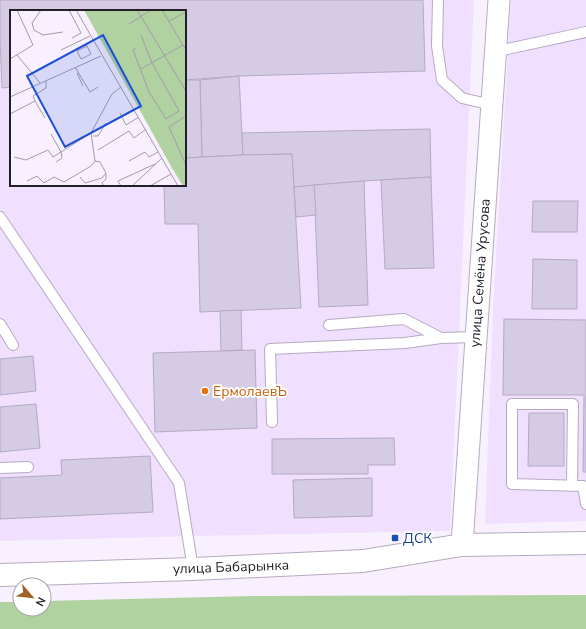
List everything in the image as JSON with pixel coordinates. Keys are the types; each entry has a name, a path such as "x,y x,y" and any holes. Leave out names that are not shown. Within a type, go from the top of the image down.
{"street":[{"name":"улица Семёна Урусова","path":"462,545 499,0"},
{"name":"улица Бабарынка","path":"0,575 193,569 364,561 462,545 586,543"}],"lane":[{"path":"438,0 436,46 442,80 462,98 492,105"},
{"path":"495,54 586,32"},
{"path":"0,216 179,483 193,569"},
{"path":"329,325 404,319 441,338"},
{"path":"0,324 13,345"},
{"path":"272,422 270,349 405,343 441,338 476,337"},
{"path":"572,486 574,404 512,404 512,484 572,486 583,486 586,504"},
{"path":"0,468 28,467"}],"shaded area":[{"path":"0,0 474,0 450,531 0,541"},
{"path":"511,0 586,0 586,521 485,524 493,308"}],"green space":[{"path":"586,595 586,629 0,629 0,602 12,602 12,617 52,617 52,601 254,596"}],"building":[{"path":"0,0 423,0 425,71 239,76 186,80 186,10 10,10 10,87 2,88"},
{"path":"239,76 243,155 202,157 200,80"},
{"path":"186,80 200,80 202,157 186,158"},
{"path":"430,129 431,177 294,187 292,154 243,155 242,133"},
{"path":"292,154 301,308 200,312 198,224 165,224 164,186 186,186 186,158"},
{"path":"431,177 434,268 385,269 381,180"},
{"path":"364,181 368,305 319,307 314,185"},
{"path":"314,185 316,215 296,217 294,187"},
{"path":"533,201 578,201 577,232 532,232"},
{"path":"533,259 577,260 577,309 532,309"},
{"path":"241,310 242,350 221,351 220,311"},
{"path":"504,319 586,320 586,472 583,472 584,395 503,395"},
{"name":"ЕрмолаевЪ","path":"255,350 257,428 155,432 153,353"},
{"path":"33,356 36,391 0,395 0,359"},
{"path":"36,404 40,448 0,452 0,407"},
{"path":"529,413 564,413 564,466 528,466"},
{"path":"394,438 395,465 368,465 368,474 272,474 272,439"},
{"path":"150,456 153,512 0,519 0,478 62,475 61,460"},
{"path":"372,478 372,516 294,518 293,480"}],"place":[{"name":"ЕрмолаевЪ","path":"205,391"},
{"name":"ДСК","path":"395,538"}]}
